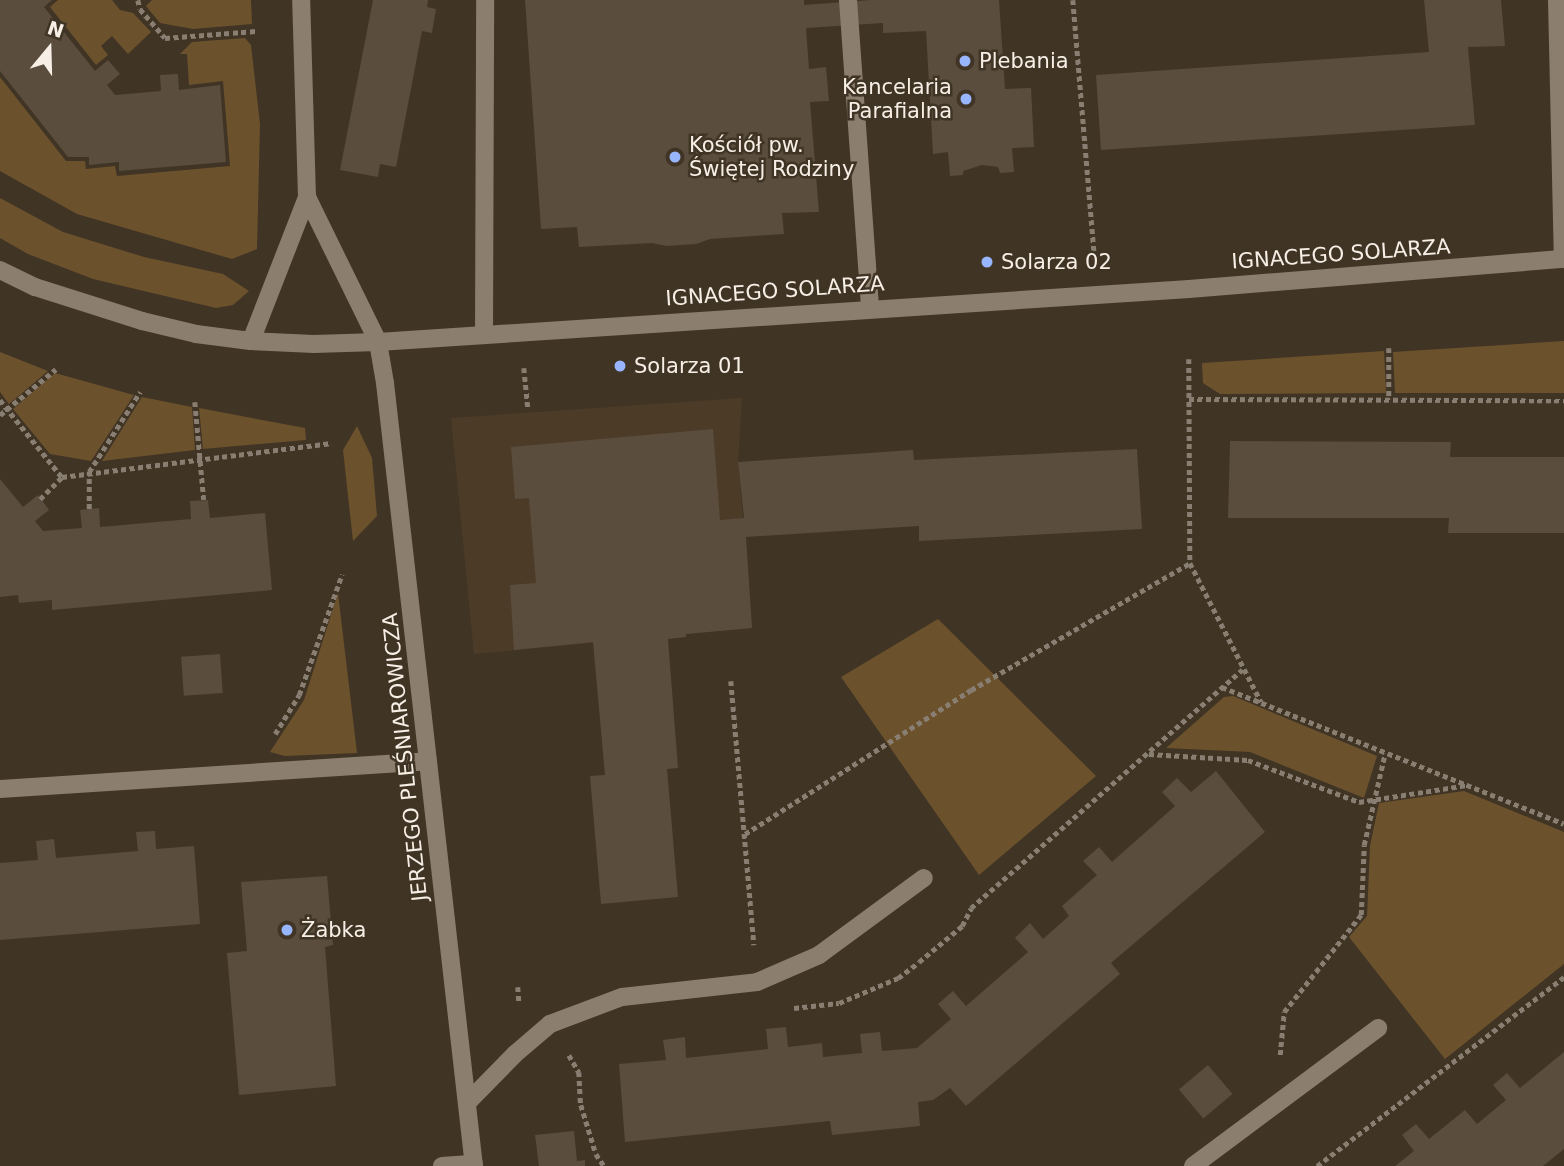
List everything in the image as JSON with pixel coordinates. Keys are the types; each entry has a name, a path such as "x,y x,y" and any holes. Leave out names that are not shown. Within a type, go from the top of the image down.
{"street":[{"path":"251,341 307,197 301,0"},
{"path":"484,335 485,0"},
{"path":"848,0 870,307"},
{"path":"1557,0 1564,259"},
{"name":"JERZEGO PLEŚNIAROWICZA","path":"307,197 378,342 390,416 474,1165"},
{"name":"IGNACEGO SOLARZA","path":"0,270 35,287 88,306 196,334 251,341 378,342 1564,259"},
{"path":"0,789 428,761"},
{"path":"467,1103 515,1054 550,1024 622,997 757,982 819,955 924,878"},
{"path":"1193,1166 1378,1028"},
{"path":"442,1166 474,1165"}],"path":[{"path":"138,0 140,9 165,38 257,31"},
{"path":"1073,0 1098,293"},
{"path":"1389,348 1389,399"},
{"path":"523,356 528,408"},
{"path":"1189,359 1190,564 1242,670 1261,702"},
{"path":"0,415 56,369"},
{"path":"89,509 89,472 140,392"},
{"path":"1189,398 1564,400"},
{"path":"0,400 62,477"},
{"path":"195,402 204,500"},
{"path":"40,499 62,477 332,443"},
{"path":"745,834 971,690 1190,564"},
{"path":"253,771 299,695 342,574"},
{"path":"1168,736 1242,670"},
{"path":"732,681 754,940"},
{"path":"1223,687 1564,824"},
{"path":"1274,1105 1284,1012 1361,915 1364,845 1385,753"},
{"path":"1149,754 1248,760 1359,802 1468,785"},
{"path":"1317,1166 1564,976"},
{"path":"550,1024 579,1072 581,1105 596,1154 604,1166"}],"shaded area":[{"path":"58,0 112,0 120,10 133,13 151,32 128,54 112,36 101,46 108,55 96,65 50,7"},
{"path":"152,0 251,0 252,24 193,29 160,23 146,6"},
{"path":"245,38 251,45 260,124 257,249 232,259 77,214 0,171 0,77 66,161 85,161 86,169 115,166 117,176 230,166 223,81 189,85 187,54 180,54 192,42"},
{"path":"0,198 63,232 144,257 223,274 249,291 233,305 216,308 93,279 28,254 0,238"},
{"path":"1564,341 1564,393 1395,393 1393,352"},
{"path":"1384,351 1386,393 1220,394 1203,383 1202,363"},
{"path":"0,352 48,371 9,404 0,392"},
{"path":"55,373 134,395 91,461 50,454 13,409"},
{"path":"142,397 192,407 195,450 102,461"},
{"path":"742,398 738,462 752,628 686,634 686,637 668,639 667,636 474,654 451,418"},
{"path":"199,408 305,428 306,440 203,449"},
{"path":"357,426 372,458 377,516 353,541 343,450"},
{"path":"338,593 357,753 285,756 270,752 304,700"},
{"path":"938,619 1096,776 979,875 841,677"},
{"path":"1233,696 1377,756 1364,798 1250,752 1166,748 1224,697"},
{"path":"1464,791 1564,832 1564,964 1445,1059 1349,937 1367,916 1370,846 1379,803"}],"building":[{"path":"0,0 52,0 44,7 95,71 108,60 120,74 107,85 115,95 161,91 160,75 178,74 179,90 220,85 226,162 119,171 119,162 89,165 89,157 68,157 0,71"},
{"path":"373,0 428,0 427,7 436,9 432,33 422,31 396,167 380,164 378,177 340,170"},
{"name":"Kościół pw. Świętej Rodziny","path":"525,0 804,0 804,5 871,0 999,0 1005,89 1031,88 1034,147 1012,148 1014,172 1000,173 998,167 982,165 963,171 963,175 950,176 948,152 933,154 926,31 883,33 883,23 806,28 809,69 826,67 829,101 810,102 819,212 782,213 784,234 710,239 696,244 667,246 652,243 579,247 577,227 541,229"},
{"path":"1424,0 1501,0 1505,46 1468,47 1475,125 1101,150 1096,75 1429,52"},
{"path":"713,429 720,520 744,518 738,462 913,450 914,460 1137,449 1142,529 919,541 919,526 746,537 752,628 686,634 686,637 668,639 678,768 667,769 678,897 601,904 590,776 605,775 593,642 514,650 510,585 536,583 529,498 515,499 511,447"},
{"path":"1230,441 1451,442 1450,457 1564,457 1564,533 1448,533 1449,518 1228,518"},
{"path":"0,479 23,507 38,495 49,510 35,521 43,531 82,528 80,510 99,508 100,527 191,519 190,501 208,500 210,518 265,513 272,590 52,610 52,600 19,603 18,595 0,597"},
{"path":"220,654 223,693 184,696 181,657"},
{"path":"1216,771 1265,832 1111,963 1120,974 966,1106 950,1088 933,1100 918,1102 920,1126 832,1135 830,1121 625,1142 619,1064 666,1060 663,1040 685,1037 686,1058 768,1049 766,1029 786,1027 788,1047 822,1043 823,1057 862,1053 860,1034 880,1032 882,1051 917,1048 951,1019 938,1004 953,991 966,1006 1028,952 1015,938 1030,923 1043,939 1069,916 1062,906 1097,875 1083,861 1099,847 1112,862 1175,806 1162,792 1177,778 1191,792"},
{"path":"155,831 156,849 194,846 200,924 0,940 0,863 38,860 36,841 54,839 56,858 138,851 136,832"},
{"path":"327,876 333,945 325,947 336,1086 239,1095 227,953 247,951 241,882"},
{"path":"1564,1052 1564,1149 1543,1166 1395,1166 1414,1151 1402,1135 1416,1124 1429,1139 1465,1110 1477,1124 1506,1100 1493,1085 1507,1073 1520,1088"},
{"path":"1208,1065 1232,1094 1203,1119 1179,1089"},
{"path":"574,1131 577,1161 585,1160 585,1166 539,1166 535,1135"}],"place":[{"name":"Plebania","path":"965,61"},
{"name":"Kancelaria Parafialna","path":"966,99"},
{"name":"Kościół pw. Świętej Rodziny","path":"675,157"},
{"name":"Solarza 02","path":"987,262"},
{"name":"Solarza 01","path":"620,366"},
{"name":"Żabka","path":"287,930"}]}
